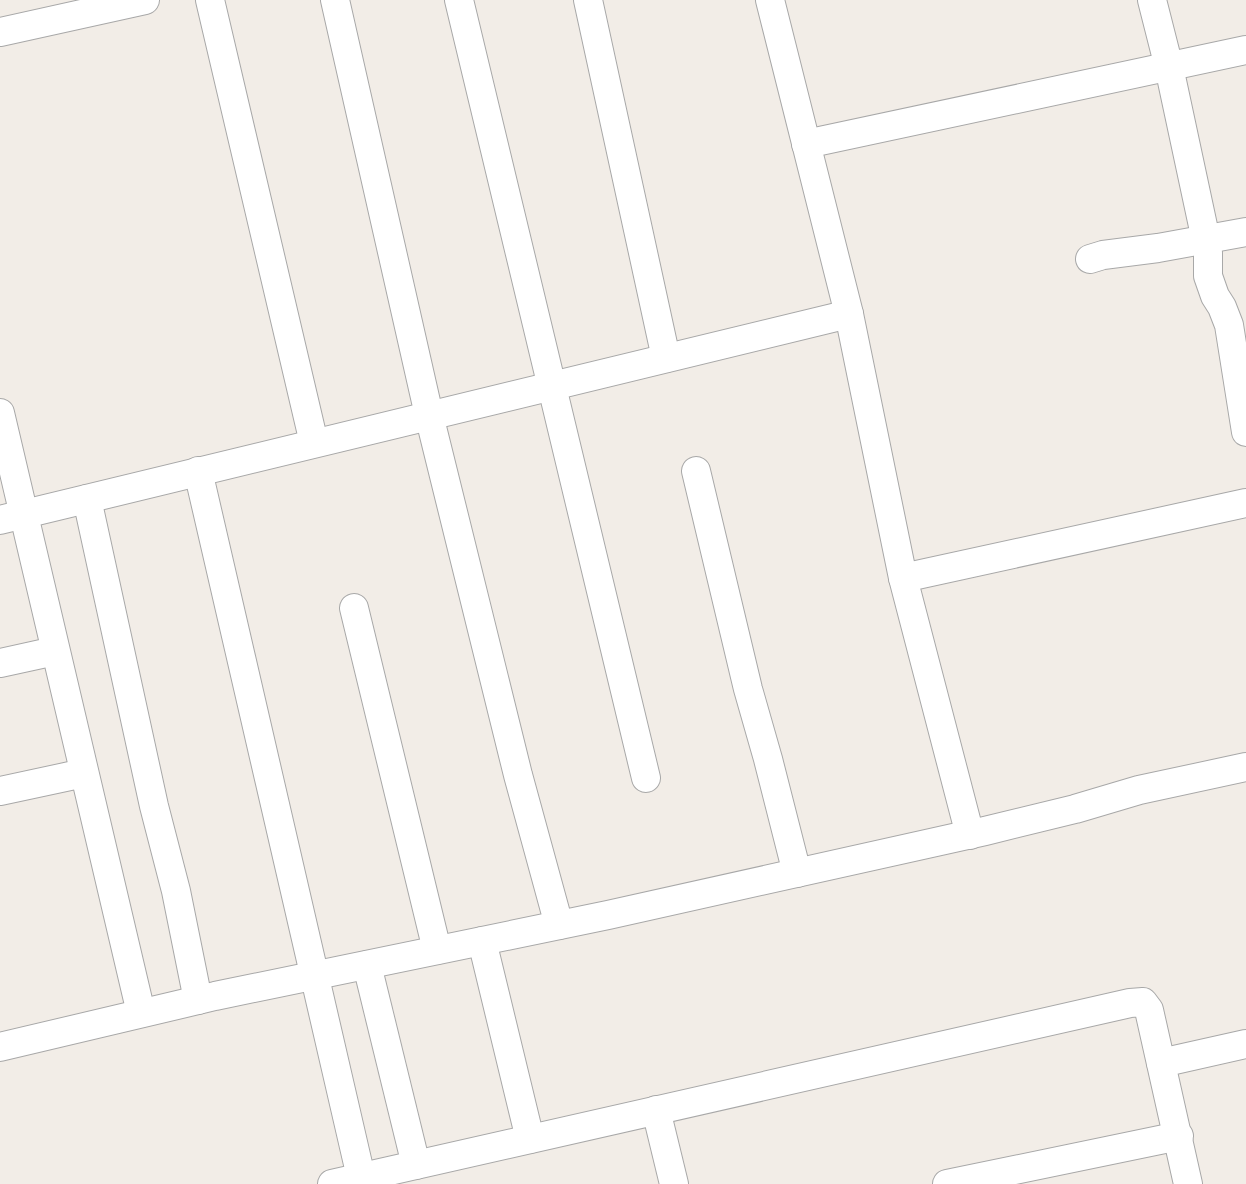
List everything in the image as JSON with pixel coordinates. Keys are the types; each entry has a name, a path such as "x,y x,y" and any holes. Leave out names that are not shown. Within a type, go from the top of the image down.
{"street":[{"path":"0,32 145,0"},
{"path":"210,0 314,443"},
{"path":"335,0 428,415 518,775 559,925"},
{"path":"459,0 646,778"},
{"path":"588,0 666,358"},
{"path":"770,0 849,314 903,578 970,834"},
{"path":"1152,0 1169,67 1206,240 1208,276 1215,296 1236,312 1229,325 1246,432"},
{"path":"806,144 1246,50"},
{"path":"1090,259 1103,255 1158,248 1246,232"},
{"path":"11,517 849,314"},
{"path":"0,413 11,517 55,651 141,1014"},
{"path":"198,471 361,1178"},
{"path":"696,471 748,689 798,873"},
{"path":"87,499 154,806 176,891 198,1000"},
{"path":"903,578 1246,503"},
{"path":"354,608 437,950"},
{"path":"0,663 55,651"},
{"path":"0,1047 198,1000 798,873 1075,809 1139,790 1246,767"},
{"path":"0,791 84,773"},
{"path":"482,941 530,1139"},
{"path":"367,965 421,1171"},
{"path":"332,1184 361,1178 421,1171 530,1139 1130,1003 1143,1002 1149,1010 1179,1136 1188,1184"},
{"path":"1161,1062 1246,1044"},
{"path":"656,1110 674,1184"},
{"path":"947,1184 1179,1136"}]}
